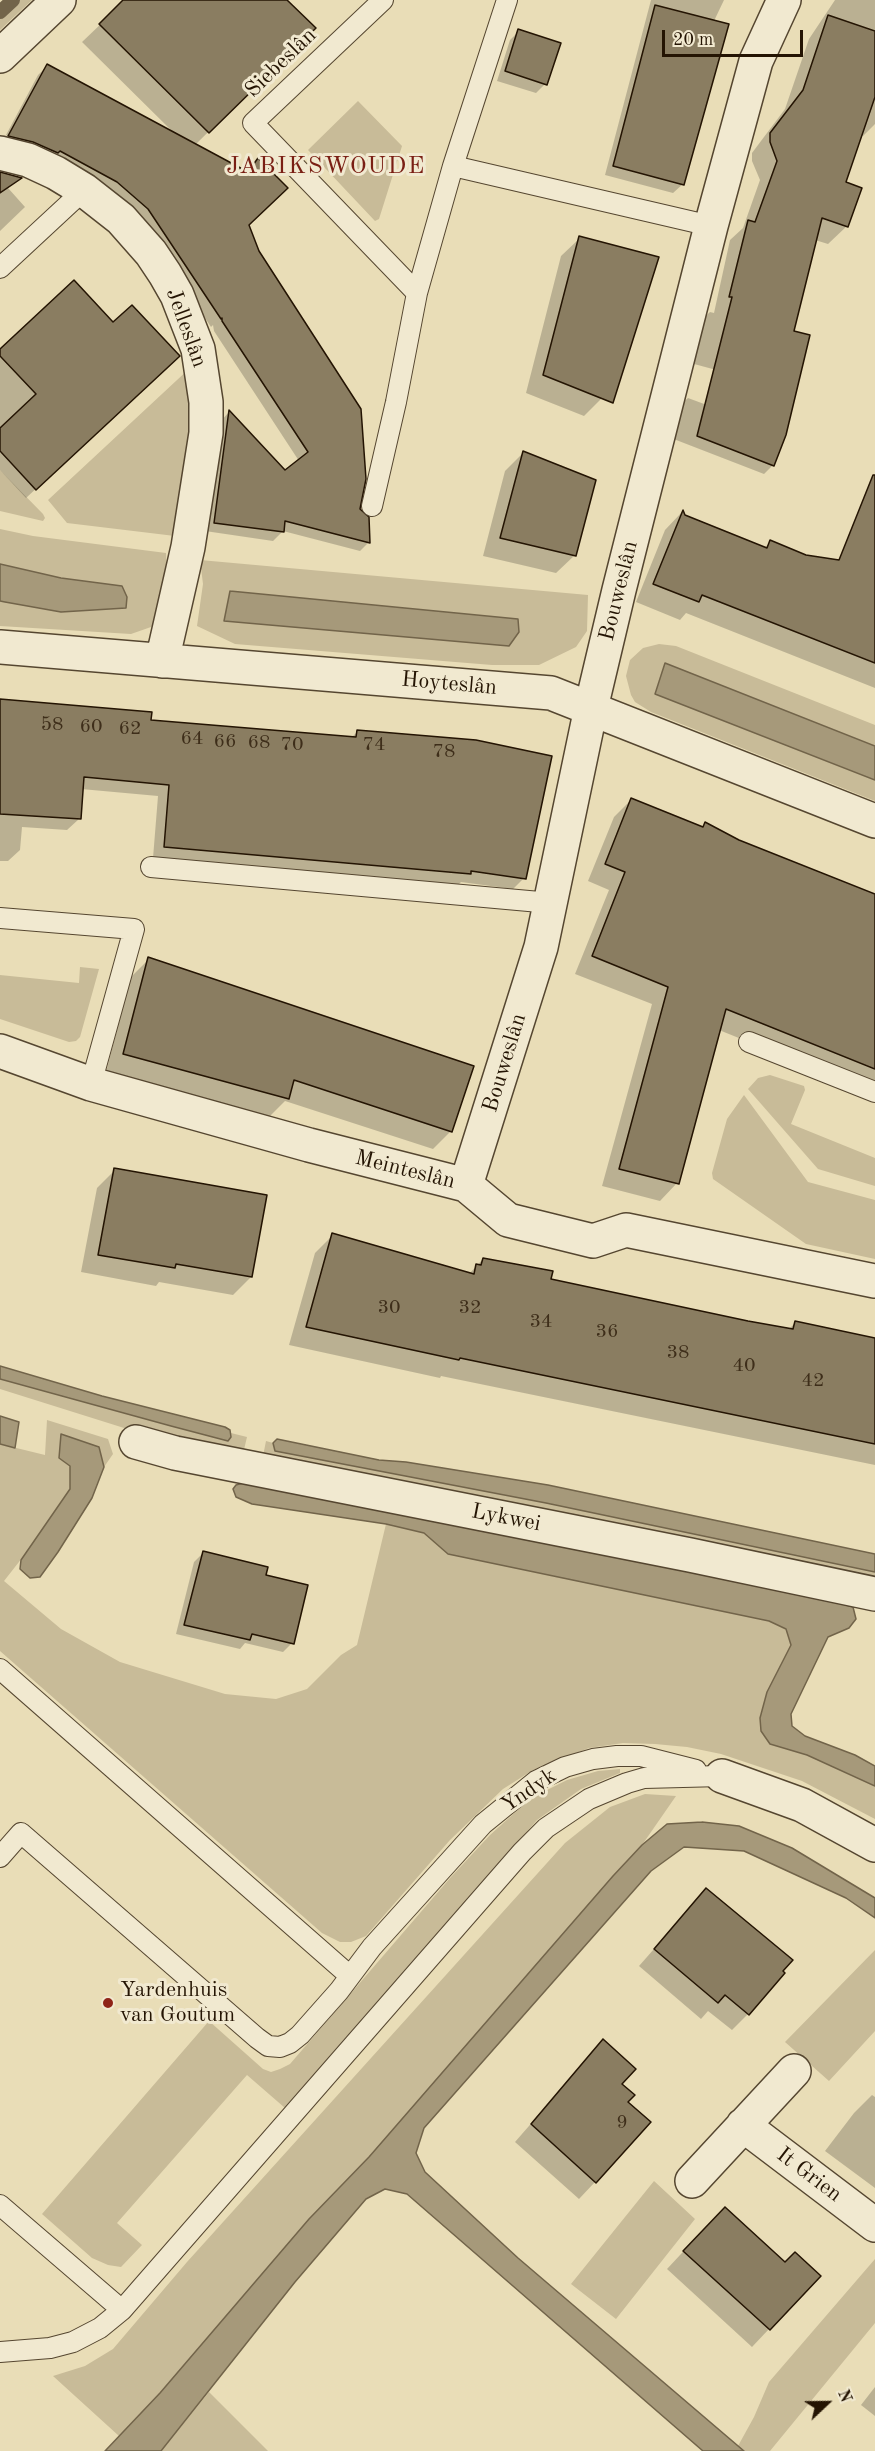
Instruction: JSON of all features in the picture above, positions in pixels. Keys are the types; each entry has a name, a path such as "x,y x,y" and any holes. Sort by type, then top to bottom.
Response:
{"street":[{"path":"0,56 59,0"},
{"name":"Bouweslân","path":"466,1185 541,947 591,708 711,226 756,61 784,0"},
{"name":"Jelleslân","path":"0,153 28,160 84,190 121,219 151,253 165,274 189,322 203,376 206,423 203,462 188,547 162,660"},
{"name":"Hoyteslân","path":"0,647 551,693 875,821"},
{"name":"Meinteslân","path":"0,1051 90,1084 309,1145 466,1185 508,1220 593,1241 626,1230 875,1281"},
{"name":"Lykwei","path":"136,1442 175,1453 875,1594"},
{"name":"Yndyk","path":"722,1776 802,1804 875,1845"},
{"path":"692,2181 794,2071"},
{"name":"It Grien","path":"743,2125 875,2225"}],"lane":[{"name":"Siebeslân","path":"382,0 253,123 417,293"},
{"path":"372,506 396,402 417,293 453,166 507,0"},
{"path":"453,166 711,226"},
{"path":"0,268 84,190"},
{"path":"151,867 551,903"},
{"path":"0,918 134,929 90,1084"},
{"path":"749,1042 875,1092"},
{"path":"0,1669 350,1977"},
{"name":"Yndyk","path":"0,1857 21,1833 268,2046 280,2047 290,2043 350,1977 372,1947 483,1824 536,1781 565,1767 593,1759 617,1756 640,1756 722,1776"},
{"path":"0,2351 50,2348 73,2342 99,2328 122,2310 522,1852 546,1828 589,1799 627,1783 644,1778 722,1776"},
{"path":"0,2205 122,2310"}],"shaded area":[{"path":"4,0 32,0 0,30 0,4"},
{"path":"358,101 402,146 379,219 375,221 308,150"},
{"path":"191,367 195,402 175,536 67,523 48,500"},
{"path":"0,470 43,514 45,518 43,521 0,511"},
{"path":"0,529 33,536 166,553 167,584 161,618 151,627 131,634 0,626 0,601 61,612 126,608 127,597 122,586 61,578 0,564"},
{"path":"200,560 588,595 587,631 576,647 539,665 492,665 235,644 197,626 203,584","holes":["230,591 518,619 225,621"]},
{"path":"0,564 61,578 122,586 127,597 126,608 61,612 0,601"},
{"path":"230,591 518,619 519,632 509,646 224,621"},
{"path":"659,644 676,646 875,725 875,746 665,663 655,693 875,780 875,801 651,712 635,702 626,676 630,660 643,648"},
{"path":"665,663 875,746 875,780 655,694"},
{"path":"80,967 99,969 80,1037 76,1041 69,1042 0,1019 0,975 79,983"},
{"path":"770,1075 804,1086 805,1090 791,1124 875,1158 875,1186 818,1169 748,1089 758,1078"},
{"path":"744,1095 808,1182 875,1200 875,1259 806,1244 713,1179 712,1173 727,1119"},
{"path":"0,1366 102,1396 225,1427 230,1430 231,1437 228,1441 0,1379"},
{"path":"0,1379 228,1441 231,1433 247,1437 242,1458 175,1444 0,1389"},
{"path":"0,1416 19,1422 15,1448 0,1444"},
{"path":"47,1420 108,1439 113,1454 104,1467 99,1447 61,1434 72,1474 70,1489 44,1530 4,1581 61,1629 120,1662 225,1694 276,1699 307,1689 341,1655 357,1645 386,1524 424,1533 448,1554 769,1621 787,1629 791,1645 767,1692 760,1717 771,1744 807,1755 875,1786 875,1819 802,1781 721,1754 687,1747 655,1744 623,1743 589,1748 533,1770 503,1789 450,1840 366,1936 351,1942 340,1942 322,1933 0,1651 0,1444 45,1455"},
{"path":"61,1434 99,1447 104,1467 92,1498 58,1552 40,1577 30,1578 20,1569 21,1560 70,1489 70,1466 59,1458"},
{"path":"277,1439 379,1460 406,1462 548,1485 875,1554 875,1572 546,1503 275,1451 273,1443"},
{"path":"266,1441 273,1443 275,1451 546,1503 875,1572 875,1586 262,1461"},
{"path":"246,1482 808,1594 853,1607 856,1619 849,1628 828,1637 791,1714 792,1726 805,1736 855,1755 875,1766 875,1786 807,1755 770,1744 761,1731 760,1718 767,1692 791,1645 786,1629 769,1621 448,1554 424,1533 386,1524 252,1504 236,1497 233,1489 236,1485"},
{"path":"620,1769 620,1773 581,1789 537,1820 285,2108 247,2075 117,2223 142,2245 121,2267 108,2265 92,2258 42,2214 209,2021 263,2069 271,2072 290,2064 451,1877 490,1835 520,1808 541,1793 567,1780 598,1771"},
{"path":"645,1794 676,1796 642,1845 369,2157 309,2219 160,2393 119,2436 53,2376 85,2366 113,2349 187,2262 565,1843 610,1807"},
{"path":"702,1822 739,1826 792,1848 875,1898 875,1918 846,1898 744,1851 684,1847 651,1871 424,2128 416,2153 425,2172 518,2258 744,2451 703,2451 407,2194 385,2189 366,2199 295,2282 161,2451 105,2451 160,2393 309,2219 369,2157 642,1845 667,1824"},
{"path":"875,1950 875,2031 829,2081 785,2042"},
{"path":"654,2181 695,2219 616,2319 571,2284"},
{"path":"875,2259 875,2323 770,2451 744,2451 738,2446 769,2382"},
{"path":"209,2392 268,2451 161,2451"}],"building":[{"path":"123,0 287,0 316,28 209,133 99,24"},
{"path":"655,5 729,24 684,185 613,166"},
{"path":"828,15 875,31 875,97 846,182 862,188 848,227 822,218 794,331 810,335 786,435 774,466 697,436 732,297 729,297 748,220 755,222 777,161 770,142 770,133 803,90"},
{"path":"518,29 561,43 547,85 505,71"},
{"path":"47,64 248,172 258,158 288,188 249,225 259,251 361,409 366,479 360,509 369,517 370,543 285,521 284,532 214,523 229,410 285,470 308,452 222,318 148,209 117,182 60,151 58,153 33,142 8,136"},
{"path":"0,172 22,178 0,193"},
{"path":"579,236 659,257 613,403 543,375"},
{"path":"74,280 113,322 132,305 180,356 36,490 0,451 0,428 36,394 0,356 0,349"},
{"path":"523,451 596,480 576,556 500,538"},
{"path":"873,475 875,475 875,663 702,595 699,602 653,584 683,510 685,515 767,548 770,540 806,555 839,560"},
{"path":"0,699 152,712 151,720 356,737 357,730 476,740 552,756 526,879 471,871 471,874 164,847 169,785 84,777 81,819 0,814"},
{"path":"631,798 703,827 705,822 739,840 875,894 875,1069 726,1009 679,1184 619,1169 668,987 592,956 625,872 605,864"},
{"path":"148,957 474,1066 452,1132 294,1080 289,1099 123,1054"},
{"path":"114,1168 267,1195 252,1277 176,1264 175,1268 98,1255"},
{"path":"332,1233 474,1274 476,1264 481,1265 483,1258 553,1271 551,1279 748,1321 793,1329 795,1321 875,1338 875,1444 306,1327"},
{"path":"203,1551 268,1567 266,1575 308,1585 294,1644 252,1634 250,1640 184,1625"},
{"path":"706,1888 793,1960 783,1971 785,1973 749,2015 725,1995 718,2003 654,1949"},
{"path":"603,2039 636,2069 622,2084 635,2095 628,2102 651,2122 596,2183 531,2124"},
{"path":"725,2207 785,2262 795,2252 821,2276 770,2330 683,2251"}],"waterway":[{"path":"0,12 13,0"}],"place":[{"name":"Yardenhuis van Goutum","path":"108,2003"}],"district":[{"name":"JABIKSWOUDE","path":"326,167"}]}
